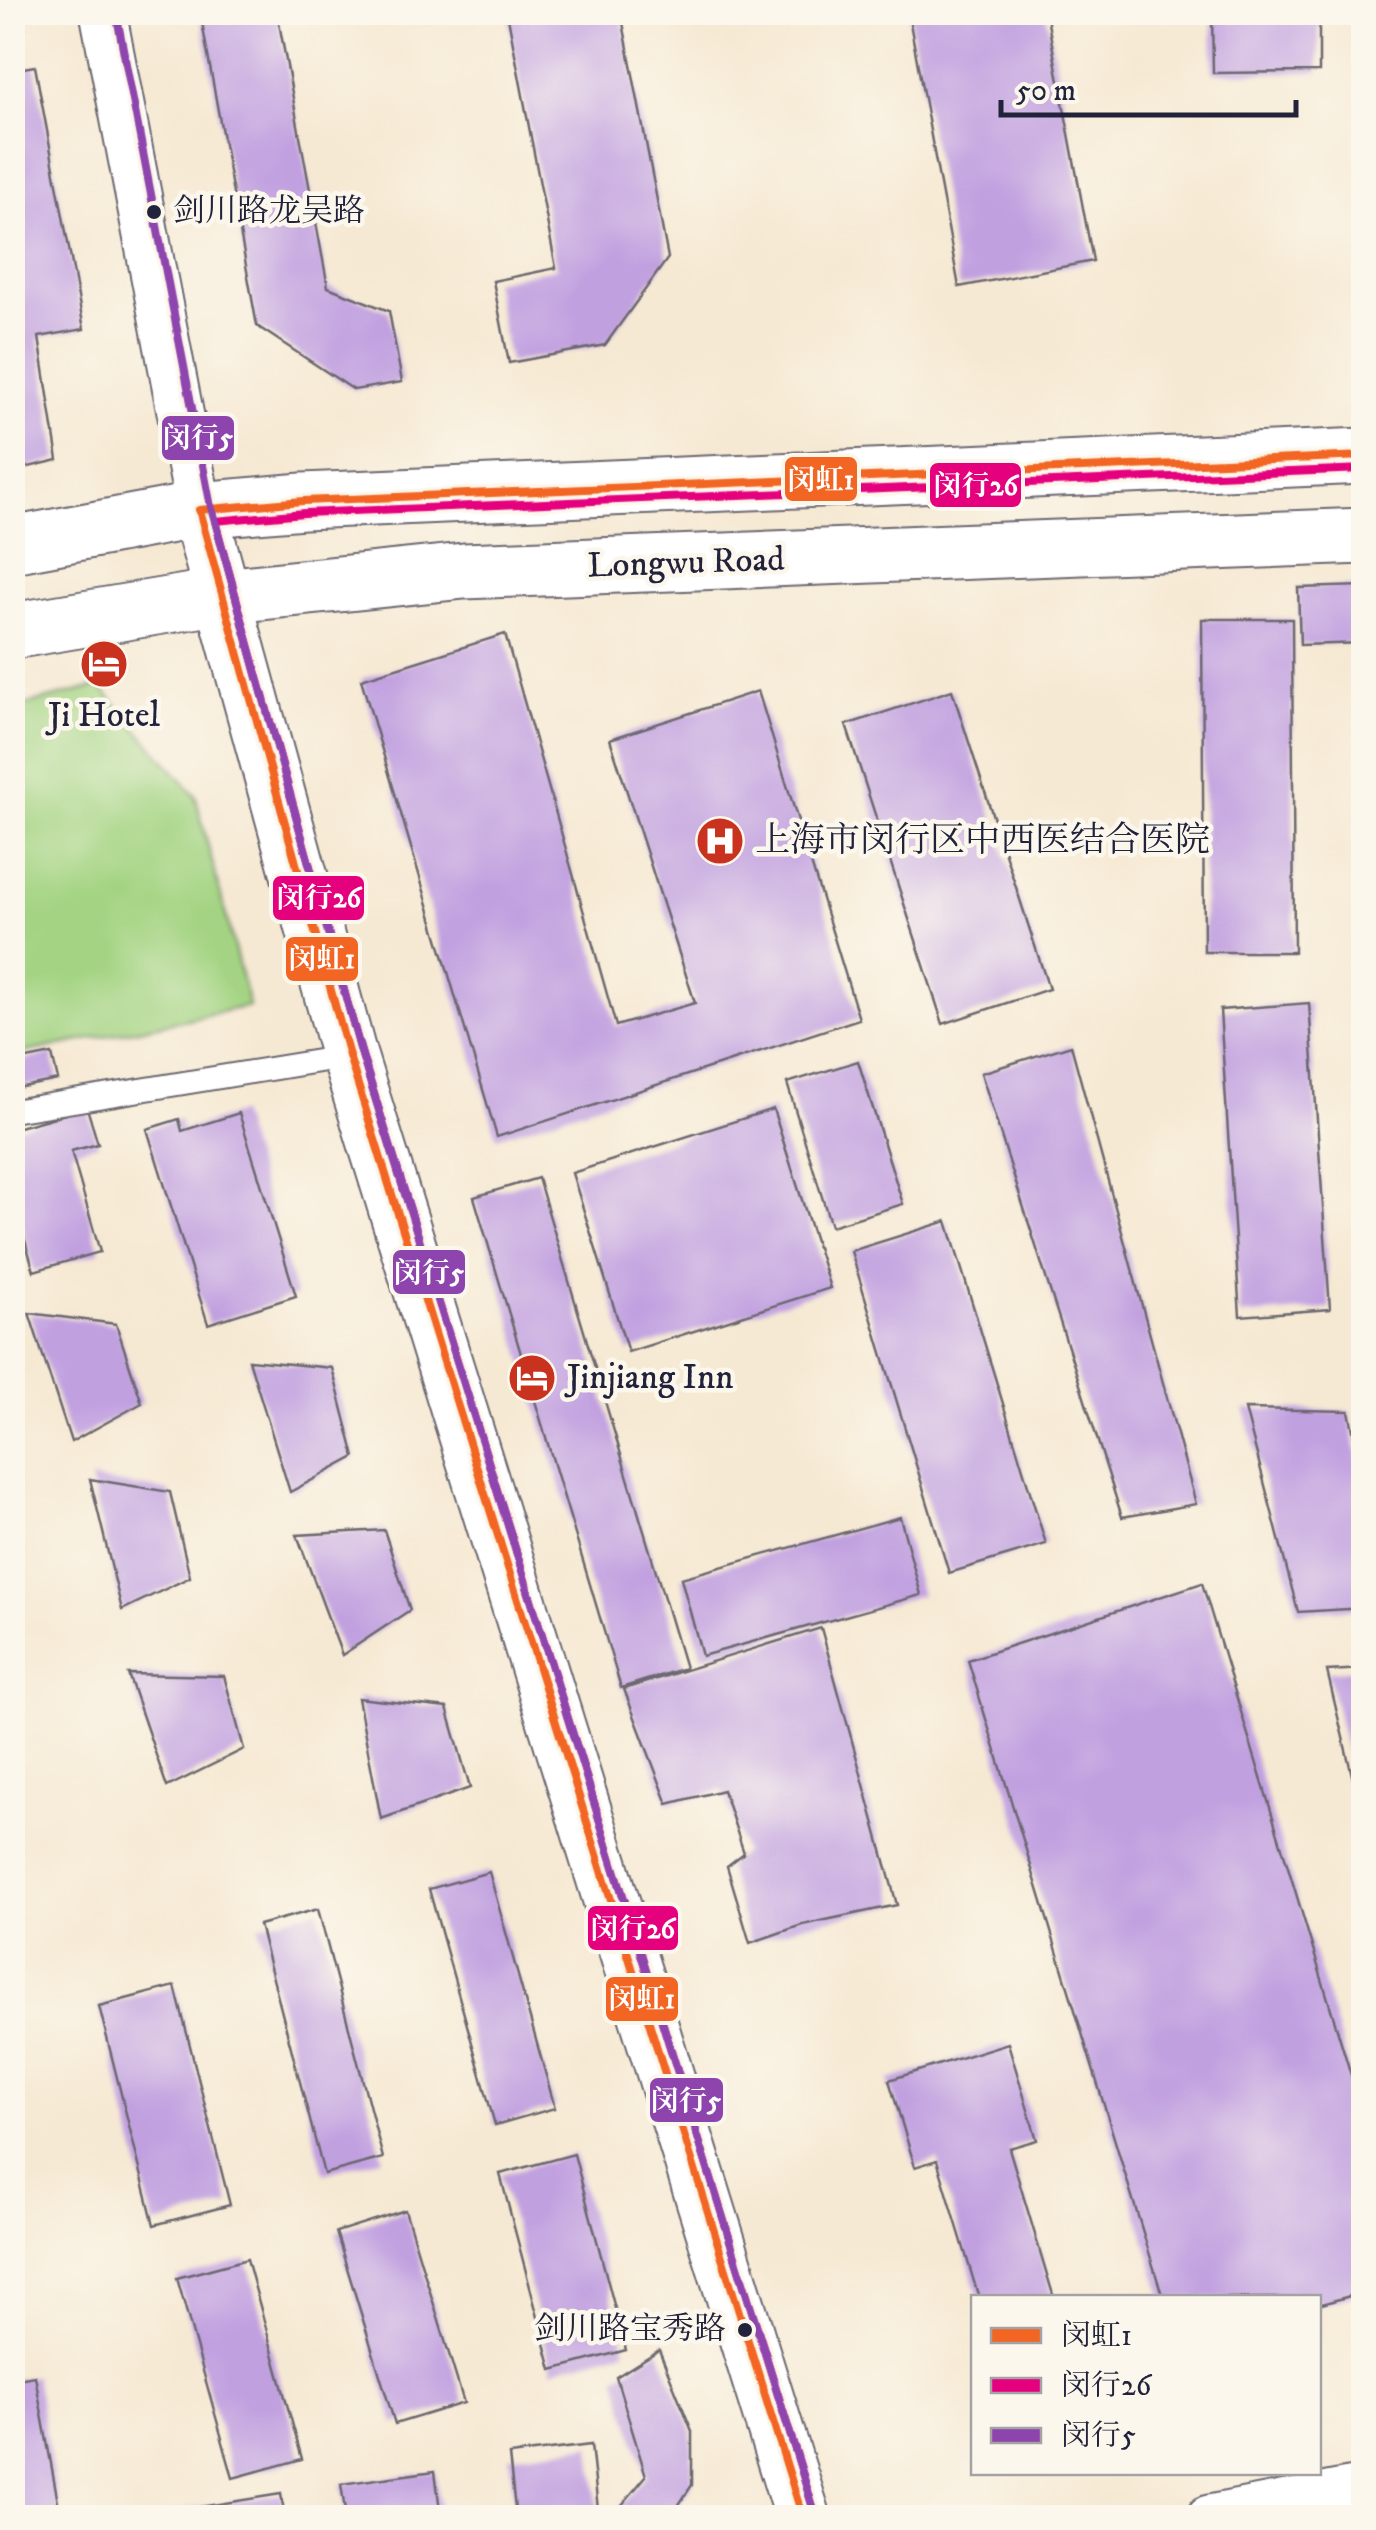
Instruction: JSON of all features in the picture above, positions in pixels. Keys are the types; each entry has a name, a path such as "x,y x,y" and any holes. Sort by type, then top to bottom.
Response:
{"main road":[{"path":"12,544 198,510 303,501 1364,456"},
{"path":"198,510 349,1056 803,2518"},
{"name":"Longwu Road","path":"12,631 222,596 464,571 1364,536"}],"street":[{"path":"103,12 198,510"},
{"path":"1209,2518 1364,2488"}],"lane":[{"path":"12,1111 349,1056"}],"green space":[{"path":"100,686 195,795 249,1006 13,1055 13,708"}],"building":[{"path":"12,12 22,12 25,28 12,30"},
{"path":"223,12 277,12 328,287 389,311 402,382 354,390 257,326 201,17"},
{"path":"507,12 621,12 668,258 605,345 509,363 493,281 556,268"},
{"path":"908,12 1046,12 1093,261 959,287"},
{"path":"1212,12 1319,12 1319,72 1213,73"},
{"path":"35,66 84,329 39,337 58,460 12,471 12,70"},
{"path":"1364,586 1364,643 1300,645 1298,588"},
{"path":"1202,619 1292,619 1294,952 1204,952"},
{"path":"505,634 616,1026 695,1003 610,739 758,691 859,1019 497,1137 361,679"},
{"path":"952,690 1049,989 943,1024 846,725"},
{"path":"1309,1003 1330,1309 1240,1316 1220,1010"},
{"path":"1071,1045 1196,1504 1122,1517 981,1073"},
{"path":"52,1054 58,1080 12,1089 12,1062"},
{"path":"858,1061 903,1204 831,1226 787,1083"},
{"path":"87,1108 98,1144 71,1151 100,1252 34,1271 12,1196 12,1129"},
{"path":"773,1109 830,1288 628,1352 572,1173"},
{"path":"239,1113 296,1296 208,1324 147,1129 179,1119 182,1131"},
{"path":"538,1178 685,1668 621,1688 474,1197"},
{"path":"947,1221 1046,1544 949,1573 851,1251"},
{"path":"29,1313 116,1324 142,1403 71,1442"},
{"path":"249,1360 332,1368 355,1457 290,1492"},
{"path":"1245,1409 1349,1411 1364,1484 1364,1608 1298,1612"},
{"path":"90,1479 170,1492 190,1577 122,1610"},
{"path":"900,1517 921,1595 702,1656 681,1578"},
{"path":"384,1530 410,1610 342,1655 297,1535"},
{"path":"1202,1583 1364,2118 1364,2292 1321,2304 1321,2295 1162,2295 968,1660"},
{"path":"821,1628 897,1905 802,1925 750,1943 727,1866 744,1853 723,1790 668,1804 624,1689"},
{"path":"1364,1669 1364,1817 1362,1817 1327,1671"},
{"path":"128,1674 224,1676 244,1749 167,1787"},
{"path":"358,1698 447,1708 470,1788 381,1819"},
{"path":"489,1872 555,2108 495,2125 429,1889"},
{"path":"318,1909 383,2158 324,2174 259,1925"},
{"path":"175,1986 230,2205 154,2225 99,2006"},
{"path":"1008,2043 1037,2140 1009,2148 1053,2295 978,2295 937,2160 915,2167 889,2080"},
{"path":"574,2154 626,2350 552,2370 500,2174"},
{"path":"405,2210 464,2403 395,2424 336,2232"},
{"path":"247,2259 302,2459 233,2478 177,2278"},
{"path":"659,2350 692,2431 692,2485 670,2518 611,2518 646,2476 616,2377"},
{"path":"35,2376 61,2518 12,2518 12,2380"},
{"path":"591,2445 599,2518 516,2518 509,2455"},
{"path":"435,2471 441,2518 346,2518 341,2484"},
{"path":"281,2494 285,2518 183,2518 181,2510"}],"transit line":[{"name":"闵行5","path":"116,12 211,507 361,1052 815,2514"},
{"name":"闵虹1","path":"803,2518 349,1056 199,510 303,501 1364,456"},
{"name":"闵行26","path":"815,2514 361,1052 215,521 304,513 1364,469"}],"place":[{"name":"剑川路龙吴路","path":"154,212"},
{"name":"Ji Hotel","path":"104,664"},
{"name":"上海市闵行区中西医结合医院","path":"720,841"},
{"name":"Jinjiang Inn","path":"532,1378"},
{"name":"剑川路宝秀路","path":"745,2330"}]}
